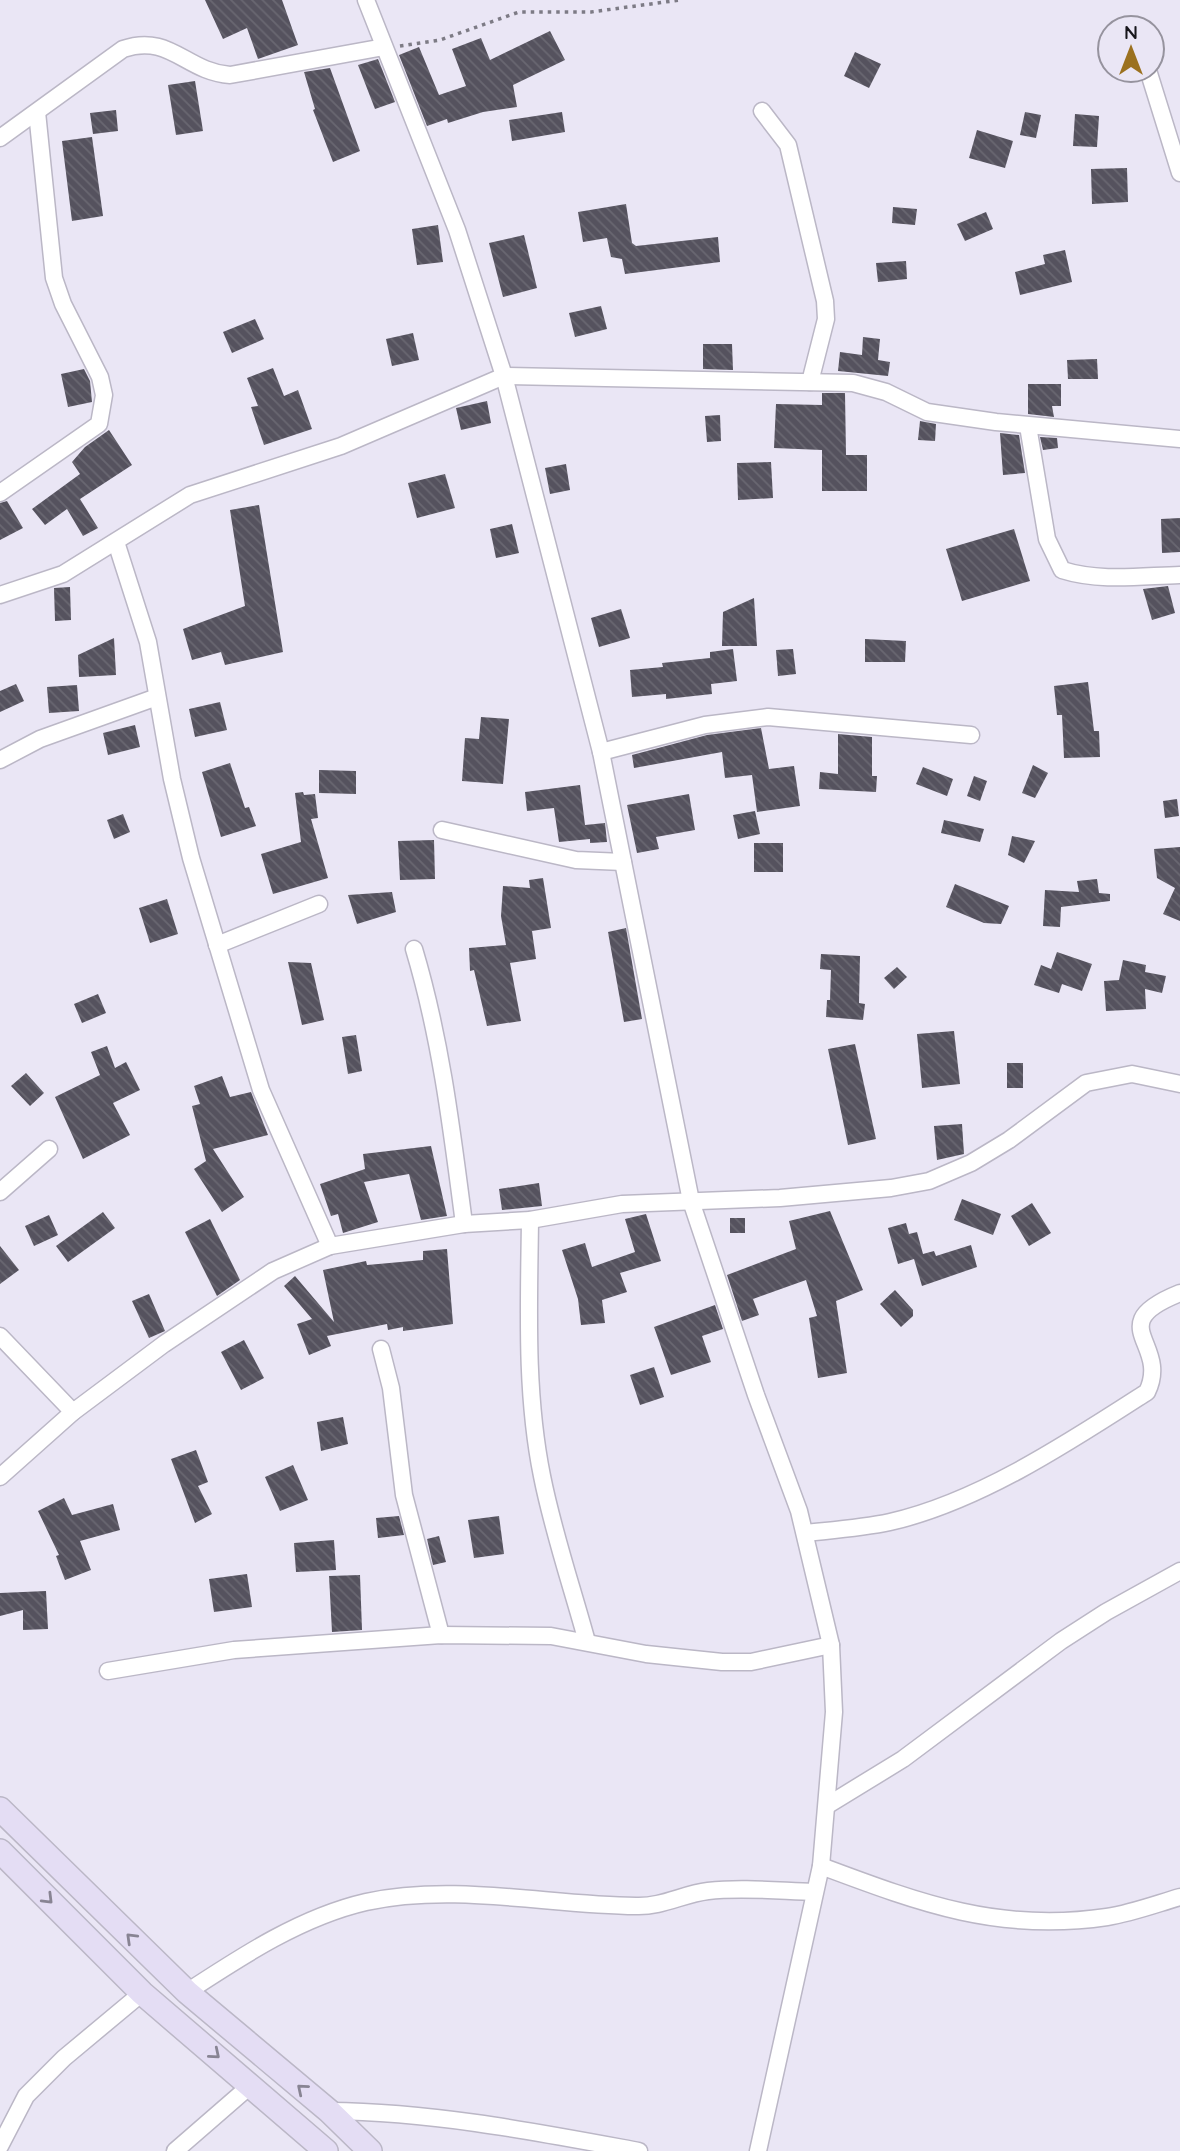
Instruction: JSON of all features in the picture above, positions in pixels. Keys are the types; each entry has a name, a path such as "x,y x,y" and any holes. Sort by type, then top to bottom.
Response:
{"street":[{"path":"366,0 457,230 504,376 601,752 691,1201 805,1534 831,1645 834,1712 821,1866 758,2151"},
{"path":"0,138 123,49 139,43 152,43 213,74 230,75 278,63 384,47"},
{"path":"1152,84 1180,173"},
{"path":"762,111 788,145 825,301 826,319 810,382"},
{"path":"0,493 99,424 104,410 100,377 63,304 54,278 37,112"},
{"path":"0,595 63,574 190,495 341,446 504,376 853,383 886,392 927,412 1028,426 1180,439"},
{"path":"1028,426 1047,539 1062,570 1080,576 1180,575"},
{"path":"116,542 148,642 175,792 261,1090 330,1246"},
{"path":"0,760 40,739 157,697"},
{"path":"601,752 705,725 768,717 971,735"},
{"path":"442,830 576,860 623,862"},
{"path":"217,945 319,904"},
{"path":"414,949 432,1008 442,1060 464,1224"},
{"path":"0,1477 73,1412 164,1344 273,1271 330,1246 464,1224 530,1220 622,1204 838,1194 929,1181 971,1163 1009,1140 1086,1083 1132,1074 1180,1084"},
{"path":"0,1192 49,1149"},
{"path":"530,1220 530,1374 534,1425 542,1477 587,1642"},
{"path":"805,1534 889,1522 928,1510 975,1491 1076,1438 1117,1412 1147,1392 1153,1380 1139,1324 1144,1312 1154,1304 1180,1293"},
{"path":"0,1336 73,1412"},
{"path":"381,1349 391,1388 404,1495 441,1635"},
{"path":"828,1805 903,1759 1061,1641 1106,1612 1180,1571"},
{"path":"108,1671 234,1650 441,1635 510,1634 587,1642 646,1654 722,1662 751,1662 831,1645"},
{"path":"0,1810 187,1992 329,2111 370,2151"},
{"path":"0,1851 142,1993 326,2151"},
{"path":"821,1866 956,1912 1016,1921 1058,1923 1111,1916 1180,1897"},
{"path":"187,1992 241,1956 314,1921 365,1903 401,1897 491,1897 655,1906 709,1891 814,1892"},
{"path":"0,2146 26,2096 64,2058 142,1993"},
{"path":"175,2151 251,2085"},
{"path":"329,2111 383,2112 515,2128 639,2151"}],"path":[{"path":"384,47 440,40 519,12 591,12 680,0"}],"building":[{"path":"205,0 282,0 298,45 258,59 247,28 223,39"},
{"path":"550,31 565,60 513,85 517,107 483,112 448,123 447,119 427,126 399,55 419,47 439,95 466,86 452,49 481,38 490,60"},
{"path":"855,52 881,64 869,88 844,76"},
{"path":"378,59 395,102 375,109 358,65"},
{"path":"330,68 360,151 333,162 313,110 315,109 304,72"},
{"path":"195,81 203,131 176,135 168,85"},
{"path":"116,110 118,131 93,134 90,113"},
{"path":"562,112 565,132 512,141 509,120"},
{"path":"1025,112 1041,115 1036,138 1020,135"},
{"path":"1075,114 1099,116 1097,147 1073,146"},
{"path":"977,130 1013,141 1005,168 969,158"},
{"path":"92,137 103,216 72,221 62,141"},
{"path":"1127,168 1128,202 1092,204 1091,169"},
{"path":"626,204 632,243 636,246 718,237 720,262 625,274 622,259 611,257 607,238 583,242 578,212"},
{"path":"893,207 917,209 915,225 892,223"},
{"path":"986,212 993,229 965,241 957,224"},
{"path":"438,225 443,262 417,265 412,229"},
{"path":"524,235 537,288 503,297 489,243"},
{"path":"1065,250 1072,282 1020,295 1015,272 1045,264 1043,255"},
{"path":"906,261 907,279 878,282 876,263"},
{"path":"601,306 607,329 575,337 569,313"},
{"path":"255,319 264,339 232,353 223,332"},
{"path":"413,333 419,360 392,366 386,339"},
{"path":"863,337 880,339 878,360 890,362 888,376 838,371 840,352 862,355"},
{"path":"703,344 732,344 733,370 703,369"},
{"path":"1097,359 1098,379 1068,379 1067,360"},
{"path":"273,368 284,396 298,390 312,429 264,445 251,407 258,406 247,378"},
{"path":"84,369 90,381 92,402 68,407 61,374"},
{"path":"1028,384 1061,384 1061,406 1052,406 1054,417 1028,414"},
{"path":"822,393 845,393 846,455 867,455 867,491 822,491 822,450 774,448 776,404 822,405"},
{"path":"487,401 491,423 461,430 456,408"},
{"path":"720,415 721,441 707,442 705,416"},
{"path":"920,421 936,424 935,441 918,440"},
{"path":"109,430 132,465 80,499 98,528 83,536 67,509 45,525 32,509 80,474 72,462 85,447"},
{"path":"1000,433 1019,435 1025,473 1003,475"},
{"path":"1040,437 1057,438 1058,448 1043,450"},
{"path":"771,462 773,498 738,500 737,463"},
{"path":"566,464 570,490 550,494 545,468"},
{"path":"445,474 455,508 417,518 408,483"},
{"path":"7,501 23,528 0,540 0,503"},
{"path":"259,505 283,652 225,665 221,652 192,660 183,629 245,606 230,510"},
{"path":"1180,518 1180,552 1162,553 1161,519"},
{"path":"512,524 519,553 496,558 490,529"},
{"path":"1014,529 1030,581 962,601 946,549"},
{"path":"1168,586 1175,613 1152,620 1143,589"},
{"path":"70,587 71,620 55,621 54,588"},
{"path":"754,598 757,646 722,646 723,612"},
{"path":"621,609 630,638 599,647 591,618"},
{"path":"114,638 116,675 79,677 78,655"},
{"path":"865,639 906,641 905,662 865,662"},
{"path":"733,649 737,681 711,684 712,694 666,699 666,694 632,697 630,670 663,667 662,663 710,658 710,652"},
{"path":"793,649 796,674 778,676 776,650"},
{"path":"1088,682 1094,731 1099,731 1100,757 1064,758 1062,715 1057,715 1054,686"},
{"path":"16,684 24,701 0,712 0,691"},
{"path":"77,685 79,711 49,713 47,687"},
{"path":"220,702 227,730 195,737 189,709"},
{"path":"481,717 509,719 503,784 462,781 465,738 479,739"},
{"path":"135,725 140,747 108,755 103,733"},
{"path":"761,728 769,769 794,766 800,806 757,812 752,775 725,778 722,752 634,768 632,755 707,735"},
{"path":"838,734 872,737 872,776 877,776 876,792 819,789 820,772 838,774"},
{"path":"230,763 245,808 249,807 256,826 221,837 202,772"},
{"path":"1033,765 1048,773 1035,798 1022,793"},
{"path":"923,767 953,779 947,796 916,784"},
{"path":"319,770 356,771 356,794 319,793"},
{"path":"974,776 987,781 980,801 967,796"},
{"path":"580,785 585,825 605,823 607,842 590,843 590,839 559,842 554,808 527,811 525,792"},
{"path":"303,792 304,795 315,794 318,818 311,819 328,878 273,894 261,854 301,842 295,793"},
{"path":"689,794 695,830 656,837 659,849 637,853 627,805"},
{"path":"1177,799 1179,816 1165,818 1163,801"},
{"path":"755,811 760,834 738,839 733,815"},
{"path":"123,814 130,832 114,839 107,820"},
{"path":"944,820 984,829 980,842 941,833"},
{"path":"1012,836 1035,841 1024,863 1008,855"},
{"path":"434,840 435,879 400,880 398,841"},
{"path":"754,843 783,843 783,872 754,872"},
{"path":"1180,847 1180,921 1163,914 1175,888 1157,878 1154,849"},
{"path":"543,878 551,928 532,931 536,959 510,963 521,1021 487,1026 474,970 470,971 469,948 506,945 501,916 503,886 530,888 529,880"},
{"path":"1097,879 1099,893 1110,894 1110,901 1061,907 1060,927 1043,926 1045,890 1079,892 1077,881"},
{"path":"955,884 1009,906 1001,924 984,923 946,907"},
{"path":"392,892 396,912 357,924 348,895"},
{"path":"167,899 178,934 150,943 139,908"},
{"path":"626,928 642,1019 624,1022 608,932"},
{"path":"1057,952 1092,964 1082,991 1062,984 1059,993 1034,985 1041,965 1051,969"},
{"path":"821,954 860,956 859,1003 865,1004 863,1020 826,1017 827,1000 830,1000 831,970 820,969"},
{"path":"1123,960 1146,965 1145,972 1166,976 1162,993 1145,989 1146,1009 1106,1011 1104,981 1119,980"},
{"path":"288,962 311,963 324,1020 302,1025"},
{"path":"897,967 907,977 894,989 884,978"},
{"path":"98,994 106,1013 82,1023 74,1004"},
{"path":"954,1031 960,1084 922,1088 917,1034"},
{"path":"356,1035 362,1071 348,1074 342,1037"},
{"path":"855,1044 876,1139 848,1145 828,1049"},
{"path":"107,1046 115,1068 126,1062 140,1090 113,1103 130,1135 83,1159 55,1097 100,1075 91,1052"},
{"path":"1007,1063 1023,1063 1023,1088 1007,1088"},
{"path":"26,1073 44,1093 30,1106 11,1086"},
{"path":"222,1076 230,1097 251,1092 268,1135 213,1149 244,1197 222,1212 194,1169 206,1161 192,1106 200,1104 194,1086"},
{"path":"962,1124 964,1154 937,1160 934,1126"},
{"path":"431,1146 447,1216 421,1220 409,1174 364,1182 378,1222 343,1233 338,1214 331,1216 320,1184 365,1169 363,1154"},
{"path":"539,1183 542,1206 502,1210 499,1189"},
{"path":"962,1199 1001,1214 993,1235 954,1220"},
{"path":"1032,1203 1051,1233 1029,1246 1011,1216"},
{"path":"830,1211 863,1290 836,1301 847,1373 818,1378 809,1318 817,1316 806,1280 753,1299 759,1315 742,1321 727,1275 796,1249 789,1221"},
{"path":"103,1212 115,1228 68,1262 56,1246"},
{"path":"646,1214 661,1261 620,1273 627,1292 602,1300 605,1323 581,1325 578,1299 562,1250 585,1243 592,1267 635,1252 625,1219"},
{"path":"49,1215 58,1235 34,1246 25,1226"},
{"path":"730,1218 745,1218 745,1233 730,1233"},
{"path":"210,1219 240,1280 217,1296 185,1232"},
{"path":"906,1223 909,1234 917,1232 923,1254 934,1251 936,1256 971,1245 977,1267 922,1286 914,1259 898,1264 888,1228"},
{"path":"0,1246 19,1270 0,1284"},
{"path":"447,1249 453,1324 403,1331 403,1327 388,1330 387,1324 327,1336 331,1346 309,1355 297,1324 312,1319 284,1286 295,1276 334,1322 323,1270 366,1261 367,1265 423,1260 423,1251"},
{"path":"895,1290 913,1310 913,1316 901,1327 880,1304"},
{"path":"149,1294 165,1331 149,1338 132,1301"},
{"path":"715,1305 723,1329 702,1336 711,1362 671,1375 654,1327"},
{"path":"244,1340 264,1378 241,1390 221,1352"},
{"path":"654,1367 664,1397 640,1405 630,1375"},
{"path":"343,1417 348,1444 321,1451 317,1422"},
{"path":"196,1450 208,1482 198,1486 212,1514 195,1523 171,1459"},
{"path":"293,1465 308,1500 280,1511 265,1477"},
{"path":"64,1498 72,1515 113,1504 120,1530 80,1541 91,1570 65,1580 56,1556 59,1555 38,1511"},
{"path":"399,1516 404,1535 378,1538 376,1518"},
{"path":"499,1516 504,1554 474,1558 468,1520"},
{"path":"439,1536 446,1562 433,1565 427,1539"},
{"path":"334,1540 336,1570 296,1572 294,1543"},
{"path":"247,1574 252,1607 214,1612 209,1579"},
{"path":"360,1575 362,1630 332,1632 329,1576"},
{"path":"46,1591 48,1629 23,1630 23,1610 0,1616 0,1593"}]}
